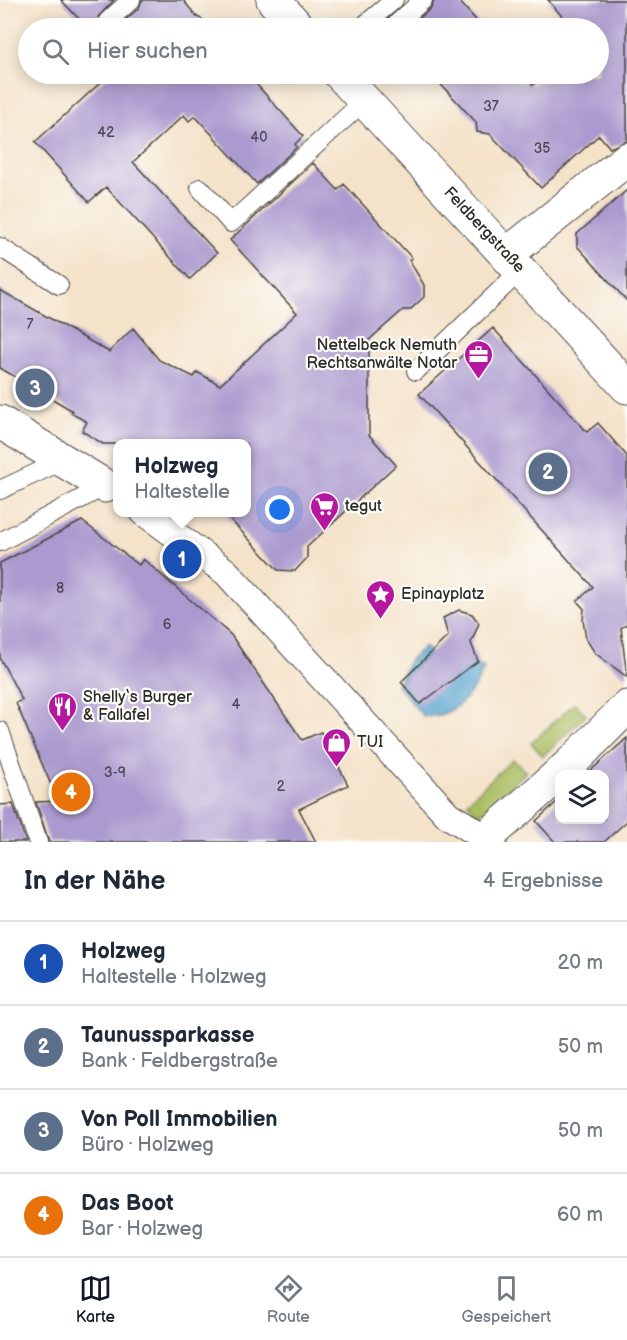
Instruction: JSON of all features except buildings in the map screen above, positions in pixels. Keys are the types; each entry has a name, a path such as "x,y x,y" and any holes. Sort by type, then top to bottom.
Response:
{"street":[{"path":"273,0 290,18"},
{"name":"Feldbergstraße","path":"350,84 627,387"},
{"path":"514,262 627,159"},
{"path":"0,422 111,490"},
{"path":"150,517 226,572 448,815 486,841 568,766 627,707"}],"lane":[{"path":"111,18 131,0"},
{"path":"373,18 394,0"},
{"path":"403,18 423,0"},
{"path":"200,188 231,224 364,100"},
{"path":"0,247 59,285"},
{"path":"416,371 514,262"},
{"path":"0,490 64,460"},
{"path":"0,542 111,490"},
{"path":"0,731 38,842"},
{"path":"0,778 12,761"}],"green space":[{"path":"575,703 586,715 543,756 531,743"},
{"path":"513,759 526,772 479,815 467,802"}],"water":[{"path":"424,646 430,653 401,682 420,703 475,663 484,668 468,695 461,703 444,714 423,716 397,685 409,661"}],"place":[{"name":"Nettelbeck Nemuth Rechtsanwälte Notar","path":"478,380"},
{"name":"Von Poll Immobilien","path":"35,388"},
{"name":"Taunussparkasse","path":"548,472"},
{"name":"tegut","path":"324,532"},
{"name":"Holzweg","path":"182,559"},
{"name":"Epinayplatz","path":"380,620"},
{"name":"Shelly‘s Burger & Fallafel","path":"62,732"},
{"name":"TUI","path":"336,768"},
{"name":"Das Boot","path":"71,792"}]}
